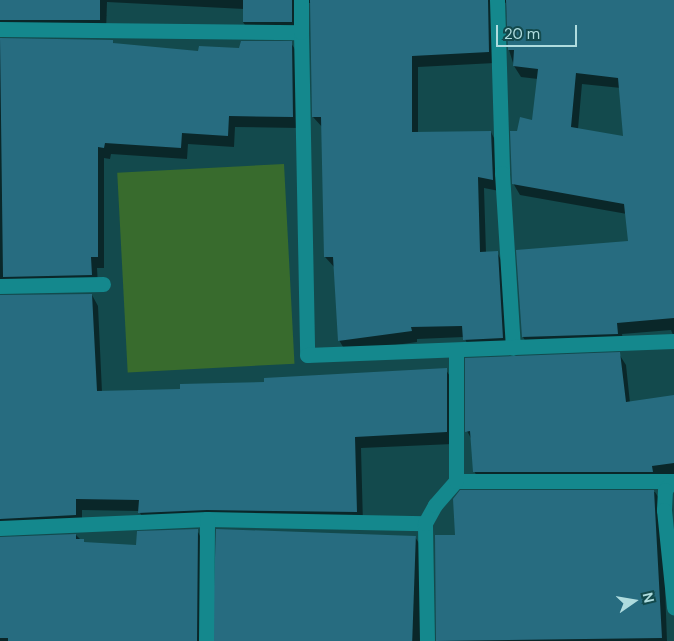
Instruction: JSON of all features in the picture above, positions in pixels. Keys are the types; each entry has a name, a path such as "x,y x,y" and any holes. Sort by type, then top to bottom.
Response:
{"street":[{"path":"301,0 307,355 674,341"},
{"path":"497,0 502,173 513,348"},
{"path":"0,29 301,32"},
{"path":"0,286 103,284"},
{"path":"427,641 425,523 435,505 456,482 456,350"},
{"path":"456,482 673,481"},
{"path":"673,481 665,490 664,510 674,607"},
{"path":"0,528 207,519 425,523"},
{"path":"206,641 207,519"}],"green space":[{"path":"284,164 294,364 128,372 117,173"}],"building":[{"path":"0,0 100,0 100,20 0,20"},
{"path":"243,0 292,0 292,22 243,22"},
{"path":"310,0 488,0 489,52 412,56 412,132 491,131 493,180 478,177 480,252 498,251 503,338 463,340 462,326 411,327 412,331 338,341 333,257 324,257 321,117 312,117"},
{"path":"506,0 674,0 674,318 617,323 618,334 522,337 516,250 628,241 624,204 512,184 510,131 517,131 520,117 532,120 538,69 513,66 514,50 508,50","holes":["576,73 618,78 623,136 571,127"]},
{"path":"0,38 113,40 113,43 198,51 199,46 239,48 241,41 292,41 293,117 229,116 228,136 182,133 181,148 105,143 104,148 98,147 98,257 91,257 92,275 3,277"},
{"path":"92,294 97,391 180,389 180,384 264,382 264,378 447,368 447,432 355,437 357,512 207,510 138,513 139,500 76,499 76,515 0,519 0,295"},
{"path":"620,352 626,402 674,395 674,463 652,466 653,472 473,472 470,431 465,432 465,358"},
{"path":"460,490 654,490 662,638 436,641 435,535 455,535 453,499"},
{"path":"198,529 197,641 8,641 8,638 0,638 0,537 76,534 76,539 84,539 84,542 136,545 137,531"},
{"path":"216,529 416,536 412,641 212,641"}]}
